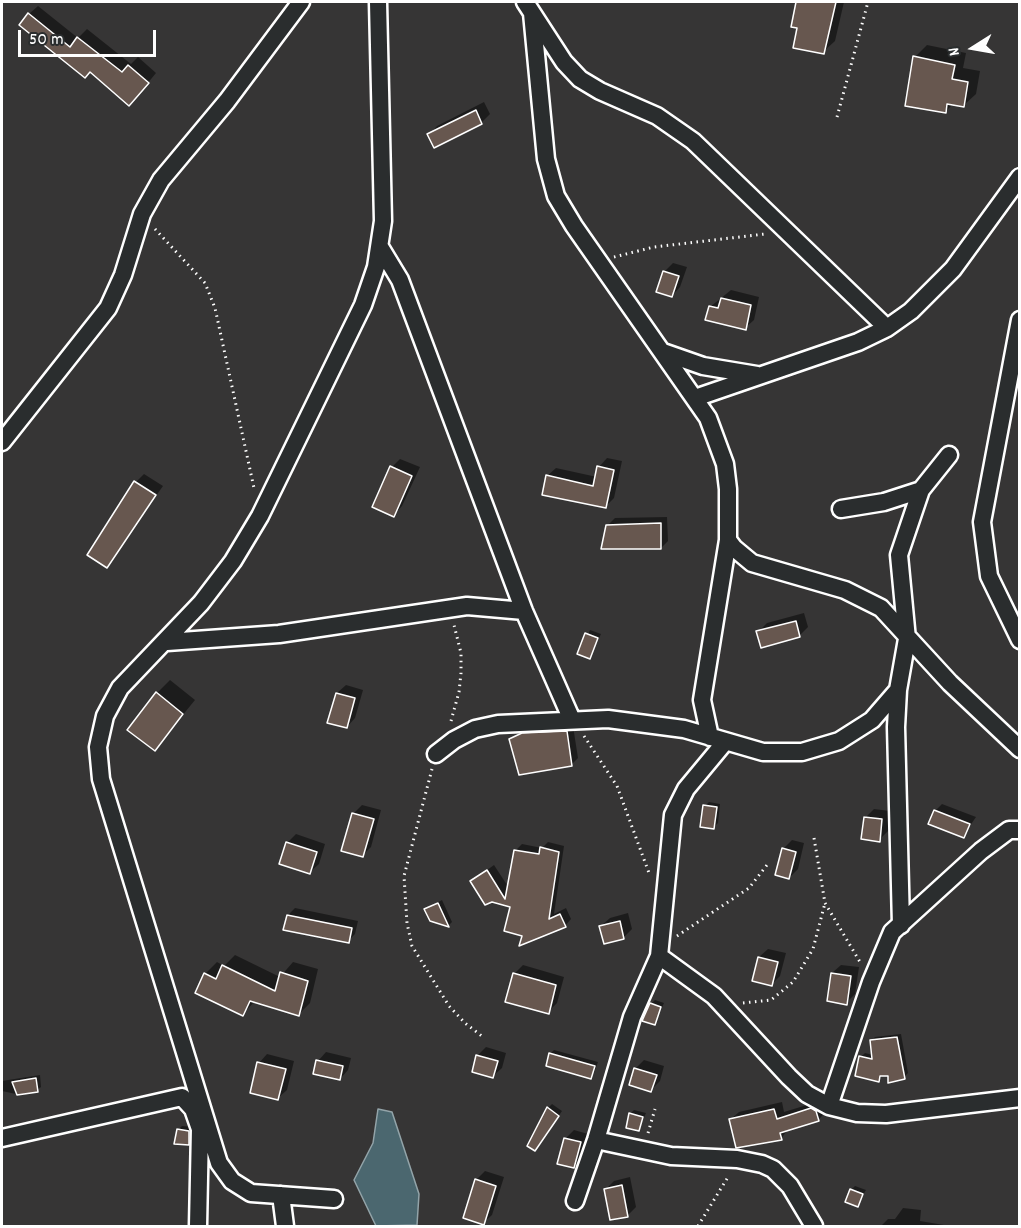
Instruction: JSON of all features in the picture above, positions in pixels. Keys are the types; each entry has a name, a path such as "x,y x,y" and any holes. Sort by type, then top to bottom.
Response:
{"street":[{"path":"2,442 108,308 123,275 142,214 161,180 227,101 301,2"},
{"path":"334,1198 251,1193 241,1188 225,1173 219,1163 197,1105 98,763 100,731 111,701 120,688 167,642 220,578 260,516 363,305 380,247 384,195 378,2"},
{"path":"529,8 564,62 580,79 676,128 702,149 887,328"},
{"path":"529,8 546,159 556,196 574,226 708,418 725,464 728,489 728,540 703,688 703,712 718,740"},
{"path":"695,398 858,342 887,328 911,311 953,269 1020,177"},
{"path":"380,247 400,280 524,611 572,720"},
{"path":"1019,324 982,522 989,576 1020,640"},
{"path":"663,351 703,366 761,375"},
{"path":"901,925 896,764 898,690 907,639 899,555 921,490 949,455"},
{"path":"841,509 884,501 921,490"},
{"path":"728,540 734,548 752,562 864,597 888,615 907,639 1020,749"},
{"path":"167,642 279,634 479,606 524,611"},
{"path":"436,754 454,740 475,729 498,724 572,720 633,720 684,729 763,752 802,752 839,741 872,720 898,690"},
{"path":"575,1201 596,1140 632,1017 660,952 673,815 686,789 718,740"},
{"path":"829,1106 869,989 892,932 981,851 1009,830 1020,830"},
{"path":"660,952 714,996 807,1094 829,1106 857,1113 886,1114 1020,1098"},
{"path":"2,1138 182,1097 197,1105"},
{"path":"197,1105 200,1129 198,1227"},
{"path":"596,1140 644,1151 694,1158 737,1159 762,1164 782,1177 814,1227"},
{"path":"281,1195 285,1227"}],"path":[{"path":"837,117 868,2"},
{"path":"142,214 205,283 215,308 260,516"},
{"path":"601,262 654,247 787,231"},
{"path":"448,729 455,712 461,673 461,653 451,609"},
{"path":"572,720 617,786 650,875"},
{"path":"436,754 404,876 407,923 412,946 449,1006 483,1037"},
{"path":"814,838 825,903 857,954 869,989"},
{"path":"660,952 749,888 767,865"},
{"path":"714,996 743,1003 771,999 793,982 813,949 825,903"},
{"path":"644,1151 655,1109"},
{"path":"698,1227 737,1159"}],"water":[{"path":"378,1109 392,1112 419,1194 417,1225 376,1226 354,1180 373,1143"}],"building":[{"path":"796,2 836,2 824,54 793,48 797,28 791,27"},
{"path":"28,13 70,47 77,37 122,72 128,65 149,83 129,106 90,72 85,78 19,25"},
{"path":"913,56 955,65 952,79 968,82 964,107 947,104 946,113 905,106"},
{"path":"476,110 482,124 434,148 427,134"},
{"path":"663,271 679,276 672,297 656,292"},
{"path":"721,298 751,305 746,330 705,320 709,306 718,308"},
{"path":"390,466 412,476 394,517 372,507"},
{"path":"597,466 614,470 606,508 542,495 546,475 593,486"},
{"path":"134,481 156,495 107,568 87,555"},
{"path":"661,523 661,549 601,549 606,525"},
{"path":"796,621 800,637 761,648 756,631"},
{"path":"585,633 598,638 590,659 577,654"},
{"path":"156,692 183,714 155,751 127,730"},
{"path":"336,693 355,698 347,728 327,723"},
{"path":"567,731 572,766 519,775 509,739 522,733"},
{"path":"703,805 717,807 714,829 700,827"},
{"path":"934,810 970,824 964,838 928,824"},
{"path":"352,813 374,819 363,857 341,851"},
{"path":"864,817 882,819 880,842 861,839"},
{"path":"286,842 317,852 310,874 279,864"},
{"path":"540,847 559,852 549,919 560,914 566,927 519,946 522,936 504,931 510,907 492,902 485,905 470,881 487,870 505,899 514,850 539,854"},
{"path":"782,848 796,852 789,879 775,875"},
{"path":"438,903 449,927 430,921 424,909"},
{"path":"287,915 352,928 349,943 283,930"},
{"path":"620,921 624,939 604,944 599,926"},
{"path":"758,957 778,962 772,986 752,981"},
{"path":"222,965 275,991 280,972 308,981 299,1016 250,1001 243,1016 195,993 204,973 216,979"},
{"path":"513,973 556,985 549,1014 505,1002"},
{"path":"831,973 851,976 847,1005 827,1001"},
{"path":"650,1003 661,1007 655,1025 642,1021"},
{"path":"897,1037 905,1079 888,1083 888,1076 880,1076 879,1082 855,1076 859,1056 872,1059 870,1040"},
{"path":"549,1053 595,1066 591,1079 546,1066"},
{"path":"476,1055 498,1061 493,1078 472,1072"},
{"path":"316,1060 343,1066 340,1080 313,1074"},
{"path":"257,1062 286,1069 278,1100 250,1093"},
{"path":"634,1068 657,1075 651,1092 629,1085"},
{"path":"36,1078 38,1092 17,1095 12,1082"},
{"path":"547,1107 559,1116 535,1151 527,1146"},
{"path":"811,1108 816,1111 819,1121 780,1133 782,1140 736,1148 729,1119 774,1109 777,1119"},
{"path":"629,1113 643,1117 639,1131 626,1128"},
{"path":"177,1129 189,1131 189,1145 174,1144"},
{"path":"564,1138 581,1142 574,1168 557,1164"},
{"path":"475,1179 496,1186 484,1225 463,1218"},
{"path":"622,1185 628,1217 610,1220 604,1189"},
{"path":"850,1189 863,1194 858,1207 845,1202"}]}
